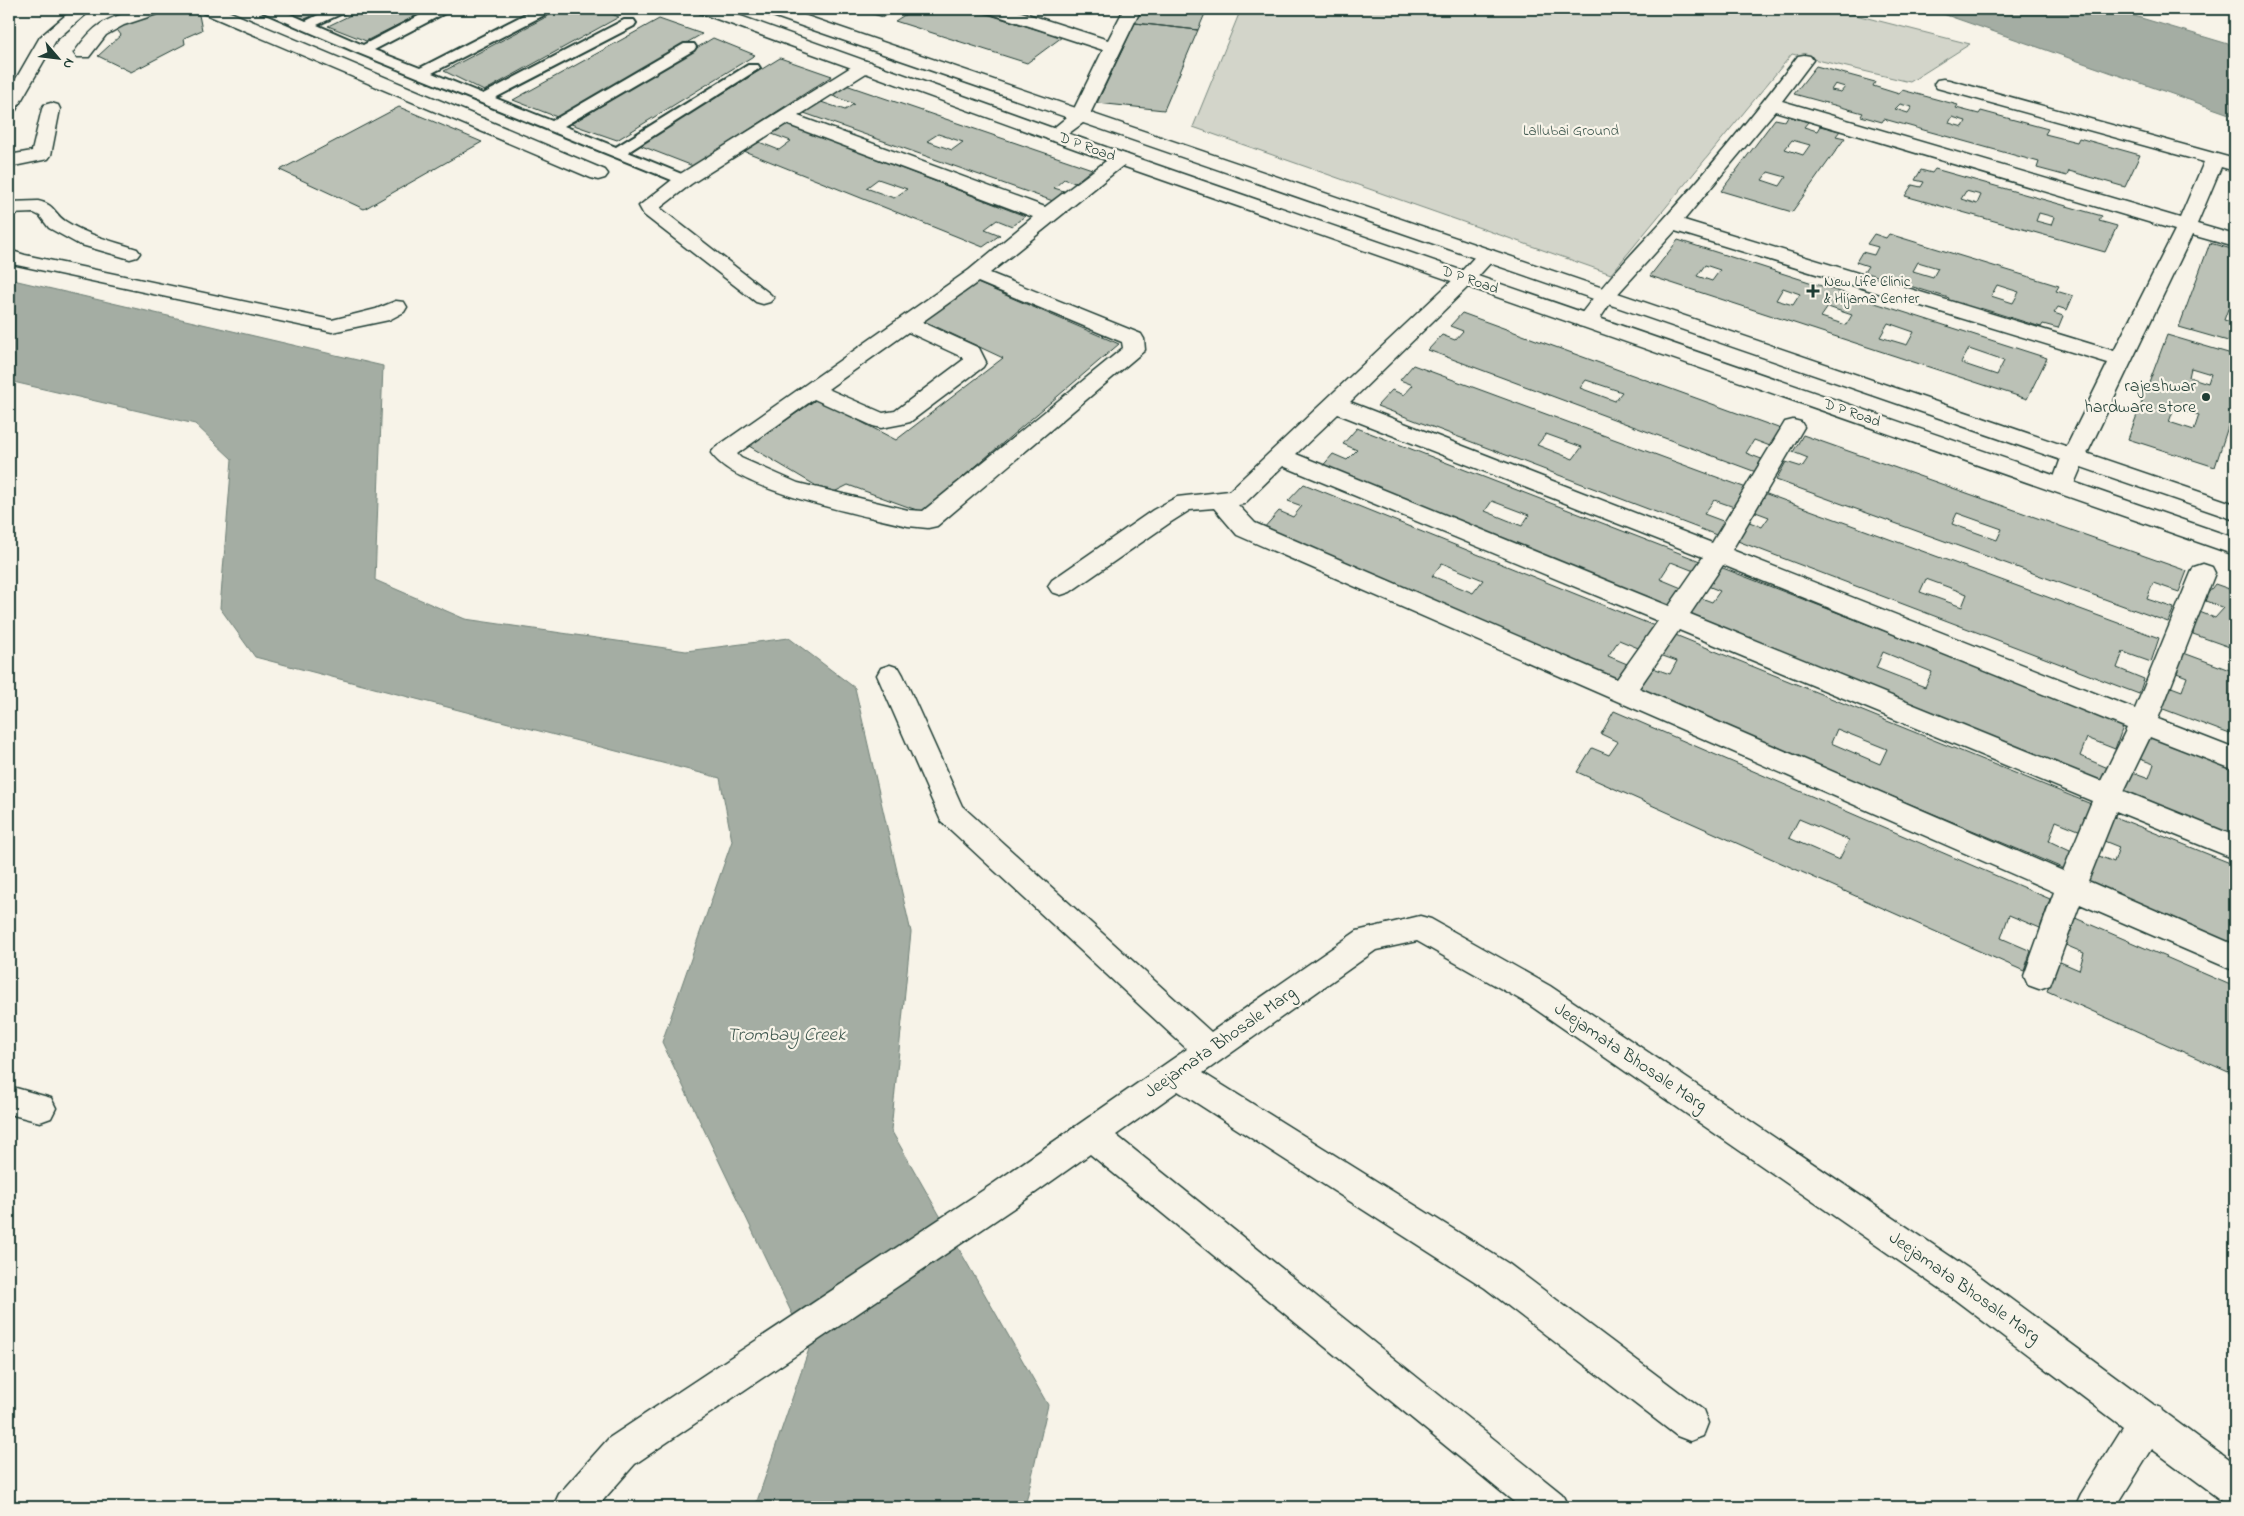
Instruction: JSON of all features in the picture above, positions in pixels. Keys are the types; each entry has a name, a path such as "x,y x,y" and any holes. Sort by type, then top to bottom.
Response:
{"street":[{"path":"9,106 49,37 83,9"},
{"path":"83,53 100,30 118,21 154,9"},
{"path":"209,9 598,174"},
{"name":"D P Road","path":"706,9 1120,159 2235,546"},
{"name":"D P Road","path":"770,9 1606,295 2073,458 2235,510"},
{"path":"994,9 1113,47"},
{"path":"1054,135 1080,116 1132,9"},
{"path":"1587,321 1606,295 1671,223 1771,104 1804,60"},
{"path":"763,298 649,209 651,204 684,180 865,66"},
{"path":"1943,84 2235,165"},
{"path":"1771,104 2235,241"},
{"path":"9,161 40,162 51,109"},
{"path":"784,117 1047,215"},
{"path":"976,274 1133,339 1134,350 928,520 908,518 791,489 733,463 723,453 976,274 1047,215 1120,159"},
{"path":"2062,486 2073,458 2186,227 2215,159"},
{"path":"9,208 38,206 47,212 56,224 85,240 130,253"},
{"path":"1671,223 2120,360"},
{"path":"1061,586 1162,516 1185,503 1236,498 1465,279 1487,255"},
{"path":"9,256 29,262 332,326 356,322 368,316 381,315 396,306"},
{"path":"812,390 881,421 902,417 975,362 972,352 907,323"},
{"path":"1334,404 1718,554 2235,760"},
{"path":"1622,693 1718,554 1793,427"},
{"path":"1280,456 2235,848"},
{"path":"1220,500 1246,529 2235,958"},
{"path":"2039,976 2071,887 2108,796 2143,723 2203,573"},
{"path":"890,675 951,813 1210,1051"},
{"name":"Jeejamata Bhosale Marg","path":"572,1507 601,1490 622,1452 1006,1194 1368,940 1420,928 1539,995 1966,1287 2148,1421 2235,1488"},
{"path":"1177,1074 1497,1276 1690,1423"},
{"path":"9,1100 40,1108"},
{"path":"1090,1135 1549,1507"},
{"path":"2094,1507 2148,1421"}],"lane":[{"path":"268,9 363,50 684,180"},
{"path":"306,26 340,9"},
{"path":"363,50 442,9"},
{"path":"421,73 545,9"},
{"path":"483,99 629,23"},
{"path":"552,127 689,47"},
{"path":"617,153 754,68"}],"green space":[{"name":"Lallubai Ground","path":"1241,9 1832,9 1970,44 1910,82 1792,54 1611,274 1193,127"}],"water":[{"path":"1929,9 2111,9 2235,46 2235,116"},
{"name":"Trombay Creek","path":"9,279 383,366 375,580 465,619 686,651 789,638 855,688 911,932 891,1130 1048,1405 1025,1507 755,1507 809,1349 662,1042 732,841 720,778 255,657 220,608 232,459 195,424 9,381"}],"building":[{"path":"162,9 191,9 199,15 202,30 184,38 185,44 131,72 98,56 121,35 115,27"},
{"path":"277,9 327,9 305,19"},
{"path":"363,9 429,9 366,41 328,26"},
{"path":"561,9 600,9 619,17 484,91 444,71"},
{"path":"856,9 896,9 883,17"},
{"path":"914,9 970,9 1062,37 1027,63 895,21"},
{"path":"1142,9 1207,9 1198,30 1135,23"},
{"path":"659,19 702,34 557,117 513,100"},
{"path":"1135,23 1198,30 1164,110 1097,103"},
{"path":"713,38 755,55 617,140 571,124"},
{"path":"780,58 832,76 693,166 639,145"},
{"path":"1816,66 1875,82 1873,86 1899,94 1902,90 1958,105 1956,108 1979,114 1981,111 2048,129 2045,134 2077,142 2079,138 2140,155 2125,187 2069,171 2067,176 2037,168 2039,162 1884,119 1882,122 1861,116 1863,113 1794,94","holes":["1835,84 1845,87 1841,92 1831,90","1900,104 1912,107 1908,113 1895,109","1952,117 1966,121 1963,127 1949,123"]},
{"path":"846,85 1092,169 1075,183 1064,179 1054,188 1064,191 1053,201 804,113 821,102 845,110 854,104 830,95","holes":["938,134 963,142 952,150 927,141"]},
{"path":"399,107 482,142 364,209 280,170"},
{"path":"1788,116 1808,122 1804,127 1817,131 1820,126 1840,131 1836,136 1845,138 1792,212 1721,191 1775,119 1785,121","holes":["1792,140 1810,145 1803,155 1785,149","1768,172 1786,177 1780,186 1762,180"]},
{"path":"787,124 1025,216 1012,226 997,220 985,229 1000,235 983,247 744,151 759,142 779,150 791,141 772,134","holes":["878,179 907,189 894,198 866,188"]},
{"path":"1935,169 2102,216 2099,221 2117,226 2105,252 1905,196 1912,185 1921,187 1924,182 1915,180 1921,170 1932,173","holes":["1966,191 1981,195 1977,204 1961,199","2039,213 2054,217 2051,225 2036,221"]},
{"path":"1874,234 1886,238 1889,234 2059,286 2056,291 2073,296 2067,310 2058,307 2054,313 2063,316 2058,328 2043,324 2041,327 1980,308 1978,314 1946,304 1949,298 1864,272 1868,266 1856,262 1862,252 1874,255 1878,247 1867,244","holes":["1918,262 1938,268 1933,277 1913,271","1997,285 2019,292 2013,303 1991,296"]},
{"path":"1678,240 2047,358 2027,399 1650,276","holes":["1705,265 1720,270 1712,281 1697,276","1783,288 1800,294 1793,305 1776,300","1828,307 1852,315 1846,325 1821,317","1888,323 1914,332 1907,345 1880,337","1969,349 2004,361 1997,375 1961,363"]},
{"path":"2210,243 2235,250 2235,311 2228,309 2224,320 2235,323 2235,343 2179,327"},
{"path":"975,282 1119,344 922,512 848,485 830,494 749,446 817,399 896,440 1003,358 924,321"},
{"path":"1462,313 1781,429 1770,446 1754,440 1746,453 1764,460 1756,472 1428,350 1442,335 1455,340 1463,331 1450,326","holes":["1586,380 1622,392 1615,401 1580,388"]},
{"path":"2167,335 2235,355 2235,405 2215,467 2128,439","holes":["2191,368 2211,374 2208,383 2189,377","2174,408 2199,415 2194,430 2169,422"]},
{"path":"1413,365 1749,489 1737,508 1714,500 1704,514 1728,523 1719,536 1377,406 1392,390 1404,395 1413,385 1400,380","holes":["1546,434 1582,447 1573,459 1537,445"]},
{"path":"1357,428 1700,561 1694,571 1671,562 1660,579 1684,589 1671,610 1320,469 1333,454 1347,460 1357,450 1343,444","holes":["1492,501 1529,515 1522,526 1485,511"]},
{"path":"1803,435 2187,571 2179,592 2153,583 2147,599 2174,608 2168,622 1776,480 1786,462 1802,467 1808,458 1793,452","holes":["1957,513 2002,529 1997,540 1952,524"]},
{"path":"1304,484 1657,627 1643,650 1619,640 1608,656 1632,666 1623,682 1262,530 1279,511 1293,517 1302,506 1288,501","holes":["1442,563 1483,580 1473,593 1432,576"]},
{"path":"1764,493 2159,638 2151,662 2123,652 2117,668 2144,679 2139,694 1735,540 1747,521 1762,527 1769,517 1753,511","holes":["1926,579 1967,594 1962,607 1920,592"]},
{"path":"1715,565 2124,724 2115,749 2087,738 2080,756 2108,768 2102,785 1683,617 1696,596 1712,602 1720,591 1703,584","holes":["1883,652 1932,672 1925,687 1876,668"]},
{"path":"2215,584 2235,591 2235,649 2193,634 2197,611 2215,618 2224,608 2203,600"},
{"path":"1673,634 2096,806 2086,833 2056,821 2049,841 2072,852 2067,870 1639,690 1653,668 1670,674 1677,661 1660,655","holes":["1837,729 1887,749 1880,764 1831,743"]},
{"path":"2181,652 2235,672 2235,736 2158,707 2166,685 2182,691 2187,677 2174,672"},
{"path":"1614,711 2050,899 2040,928 2009,915 2001,938 2031,951 2024,971 1577,772 1592,748 1609,755 1618,742 1601,734","holes":["1799,819 1849,840 1839,860 1789,838"]},
{"path":"2146,735 2235,769 2235,842 2121,796 2130,771 2149,778 2154,764 2134,757"},
{"path":"2108,814 2235,865 2235,945 2084,881 2094,854 2114,862 2119,847 2099,839"},
{"path":"2073,917 2235,987 2235,1075 2047,991 2058,961 2079,970 2084,953 2063,944"}],"place":[{"name":"New Life Clinic & Hijama Center","path":"1813,291"},
{"name":"rajeshwar hardware store","path":"2206,397"}]}
